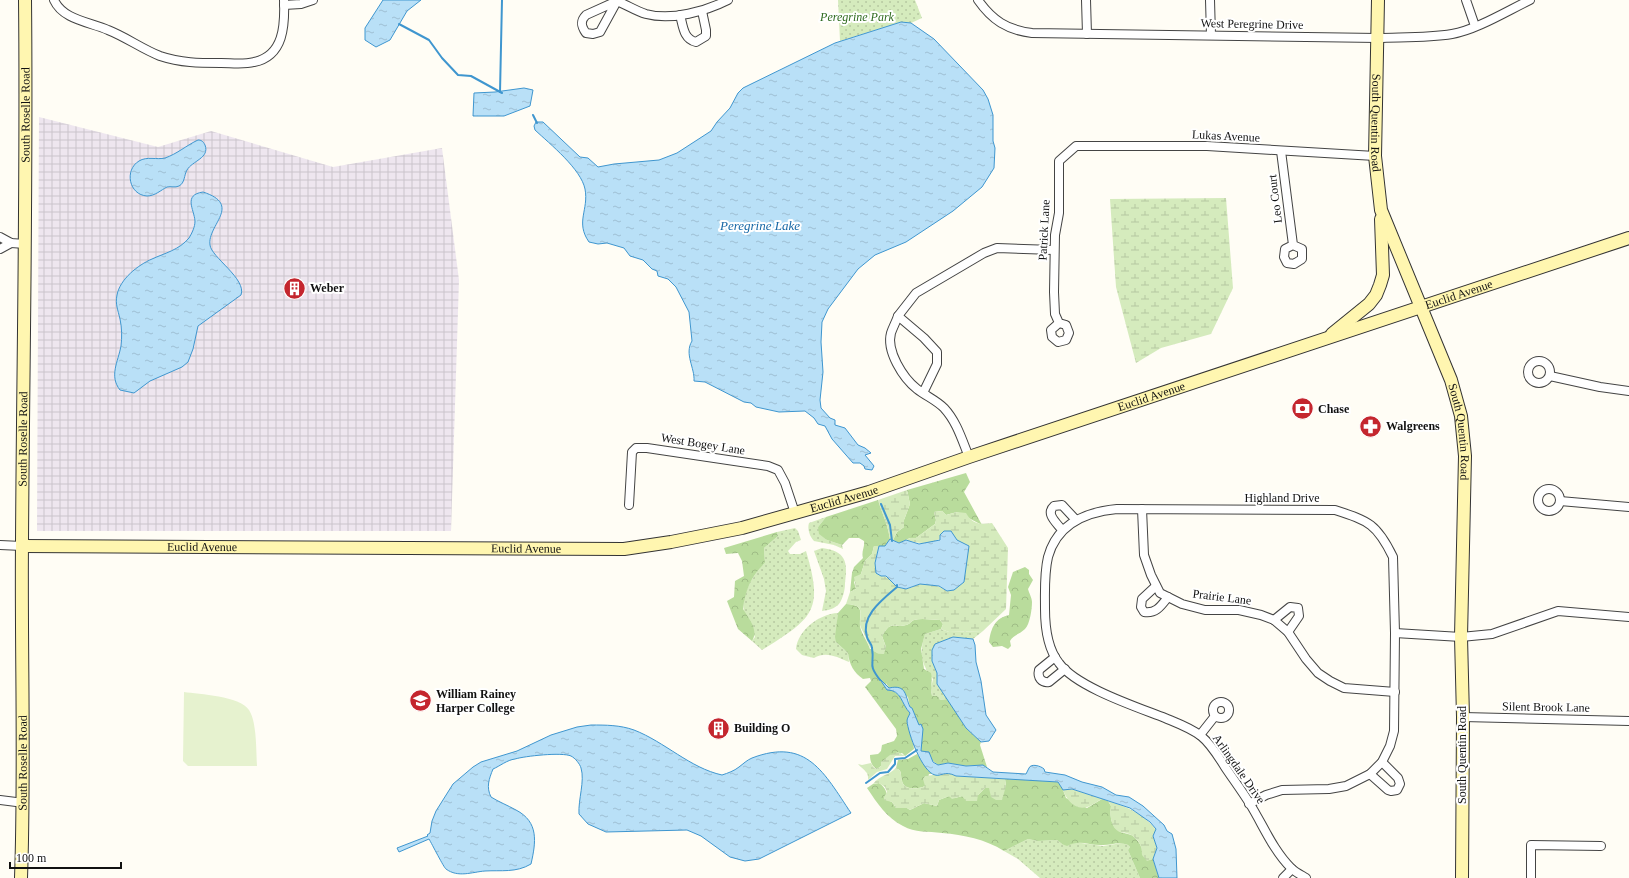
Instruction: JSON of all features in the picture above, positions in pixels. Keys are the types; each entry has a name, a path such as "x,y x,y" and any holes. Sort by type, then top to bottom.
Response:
{"main road":[{"name":"South Roselle Road","path":"21,878 24,803 22,546 26,127 25,0"},
{"name":"South Quentin Road","path":"1378,0 1375,156 1381,210 1419,307 1451,380 1461,416 1465,456 1461,637 1463,717 1462,878"},
{"path":"1328,338 1369,304 1376,295 1380,286 1382,275 1381,210"},
{"name":"Euclid Avenue","path":"22,546 624,549 671,542 742,528 869,492 969,457 1629,238"}],"street":[{"path":"54,0 56,5 62,11 73,18 108,30 159,55 182,62 244,64 265,58 278,46 284,28 284,2 302,4 313,0"},
{"path":"617,0 646,14 660,15 702,11 710,9 728,0"},
{"path":"617,0 600,32 593,34 586,33 581,23 582,19 586,15 617,0"},
{"name":"West Peregrine Drive","path":"978,0 993,17 1006,27 1032,33 1378,38 1430,37 1453,34 1475,26 1530,0"},
{"path":"1086,0 1086,34"},
{"path":"1210,0 1210,35"},
{"path":"1466,0 1475,26"},
{"path":"680,14 685,34 690,41 696,42 706,36 702,11"},
{"name":"Lukas Avenue","path":"1076,146 1207,146 1375,156"},
{"name":"Patrick Lane","path":"1059,323 1054,307 1054,250 1059,213 1059,161 1076,146"},
{"name":"Leo Court","path":"1281,151 1293,245"},
{"path":"0,237 11,243 25,244"},
{"path":"0,249 11,243"},
{"path":"969,457 955,423 945,409 933,398 916,389 902,374 893,355 890,334 898,316 916,293 984,253 997,248 1054,250"},
{"path":"898,316 924,338 937,352 937,364 923,393"},
{"path":"1550,376 1600,387 1629,391"},
{"name":"West Bogey Lane","path":"630,505 632,452 636,448 647,448 768,466 778,470 785,483 795,513"},
{"path":"1560,501 1629,507"},
{"path":"1062,530 1051,515 1051,510 1054,506 1062,505 1076,520"},
{"name":"Highland Drive","path":"1062,530 1076,520 1098,511 1142,509 1335,510 1358,517 1374,526 1383,538 1393,557 1395,692 1394,731 1390,746 1382,762 1370,774 1346,786 1334,788 1282,790 1266,795 1250,804"},
{"name":"Prairie Lane","path":"1142,509 1144,555 1151,575 1160,593 1182,604 1205,610 1239,610 1261,615 1274,620 1288,632 1306,659 1318,673 1330,681 1344,688 1395,692"},
{"name":"Arlingdale Drive","path":"1062,530 1050,554 1045,576 1045,623 1048,638 1059,664 1077,680 1094,689 1200,735 1211,746 1250,804 1279,854 1292,868 1306,878"},
{"path":"0,545 22,546"},
{"path":"1156,586 1142,599 1141,607 1144,612 1150,613 1157,610 1168,597"},
{"path":"1274,620 1290,607 1298,608 1299,616 1288,632"},
{"path":"1395,633 1461,637 1492,634 1558,611 1629,617"},
{"path":"1055,657 1039,670 1039,677 1043,681 1049,682 1064,669"},
{"path":"1200,735 1215,716"},
{"name":"Silent Brook Lane","path":"1463,717 1629,720"},
{"path":"1370,774 1388,790 1397,790 1400,784 1398,778 1382,762"},
{"path":"0,800 24,803"},
{"path":"1531,878 1531,845 1601,846"},
{"path":"1283,878 1292,868"}],"shaded area":[{"path":"39,117 158,147 211,131 333,167 442,148 459,280 451,531 37,531"}],"green space":[{"name":"Peregrine Park","path":"838,0 915,0 922,18 911,23 901,22 840,41"},
{"path":"1226,198 1233,288 1211,334 1161,348 1136,363 1116,287 1110,199"},
{"path":"966,473 970,482 964,492 982,525 957,512 946,515 942,511 934,512 936,520 935,524 916,538 910,538 899,543 893,540 897,532 904,527 904,520 910,504 907,490"},
{"path":"907,490 910,504 904,520 904,527 897,532 893,540 890,539 878,500"},
{"path":"878,500 890,539 885,546 874,546 872,554 865,561 861,574 854,582 856,589 850,592 854,567 863,558 862,554 864,541 859,538 849,538 842,545 827,540 819,534 818,527 826,517"},
{"path":"942,511 946,515 957,512 966,513 974,522 984,524 992,523 1008,548 1006,609 983,631 949,632 941,629 943,624 940,620 927,619 914,620 902,626 891,626 882,636 886,647 884,654 877,653 870,646 860,626 861,613 859,608 846,604 850,592 856,589 854,577 861,574 865,561 872,554 874,546 879,546 875,563 881,576 887,578 898,587 905,589 920,584 931,584 947,591 957,540 951,532 940,539 930,542 919,543 906,540 916,538 935,524 936,520 934,512"},
{"path":"826,517 818,527 827,540 842,545 843,549 834,545 814,541 811,537 808,525 809,523"},
{"path":"795,528 798,531 801,540 796,542 788,551 790,554 800,554 806,551 814,587 813,600 810,611 803,620 793,629 762,650 752,641 755,637 744,611 744,599 752,579 765,563 764,548 778,536 777,532"},
{"path":"777,532 778,536 764,548 765,563 752,579 745,596 743,609 754,629 754,637 752,641 738,629 727,601 734,597 735,581 744,576 742,561 738,553 726,554 724,548"},
{"path":"822,548 841,555 845,563 846,576 843,597 839,604 829,610 822,611 826,591 824,579 814,551"},
{"path":"1025,567 1029,570 1029,574 1033,580 1028,589 1032,602 1027,627 1011,639 1011,646 1008,649 1002,646 993,647 989,642 994,624 1004,616 1009,615 1011,595 1008,587 1013,572"},
{"path":"846,604 859,608 860,626 870,649 886,647 882,636 891,626 907,625 917,619 940,620 943,624 941,629 925,634 921,649 924,669 931,673 932,696 937,696 940,700 948,699 966,728 981,742 980,745 987,767 948,763 938,765 921,751 919,726 912,708 910,707 908,697 893,687 889,688 886,683 887,690 895,692 898,695 910,713 909,717 914,749 905,756 902,753 881,762 881,766 877,769 874,767 871,762 870,755 878,754 881,751 882,745 894,741 897,736 896,729 865,687 871,681 870,678 863,679 857,674 851,664 848,653 836,642 835,637 838,613"},
{"path":"838,613 836,642 848,653 849,662 827,655 814,658 802,655 796,649 801,636 811,624 824,616"},
{"path":"941,629 949,632 983,631 973,639 953,637 932,661 937,673 937,684 948,699 940,700 932,696 931,688 933,679 929,674 922,658 922,647 925,634"},
{"path":"184,692 219,696 244,705 249,710 252,715 255,729 257,766 188,766 183,761"},
{"path":"898,752 905,756 895,756 887,769 877,772 868,780 867,773 858,764 862,765 871,763 874,768 877,769 881,766 881,762 890,755"},
{"path":"917,754 932,774 929,774 925,786 919,788 909,788 903,784 900,772 896,768 898,760 908,759"},
{"path":"896,768 900,772 903,784 909,788 919,788 925,786 923,779 925,776 950,773 956,776 1005,779 1006,786 1002,800 996,800 991,797 989,788 985,788 978,795 977,801 966,801 962,796 952,799 949,796 939,800 937,806 924,803 910,810 907,808 896,808 892,802 884,800 887,792 885,787 879,783 873,784 879,778"},
{"path":"1015,778 1058,782 1066,798 1087,808 1102,799 1108,801 1111,806 1112,823 1116,829 1136,838 1147,860 1153,859 1159,878 1140,878 1128,850 1130,847 1125,844 1119,843 1098,845 1076,843 1067,846 1057,840 1038,841 1028,839 1004,851 989,843 966,836 912,830 892,819 879,805 867,788 873,784 879,783 886,790 887,800 892,802 896,808 907,808 910,810 924,803 937,806 939,800 949,796 955,798 962,796 965,798 978,795 985,788 1006,786 1005,779"},
{"path":"1069,788 1102,799 1083,808 1075,806 1063,790"},
{"path":"1108,801 1134,811 1146,819 1156,830 1153,836 1157,848 1153,859 1147,861 1142,855 1140,844 1136,838 1130,834 1120,832 1114,827 1111,817 1111,806"},
{"path":"1028,839 1038,841 1057,840 1062,844 1074,842 1103,846 1122,843 1128,845 1130,847 1128,850 1140,878 1040,878 1018,859 1004,851"}],"water":[{"path":"383,0 421,0 407,11 390,40 376,47 365,40 365,28"},
{"name":"Peregrine Lake","path":"901,22 911,23 934,39 983,90 988,99 993,115 993,141 995,148 994,168 982,187 953,211 906,242 875,255 858,269 828,309 822,322 821,342 823,372 820,400 821,408 830,418 835,420 835,425 845,428 858,445 871,453 865,455 874,466 872,470 865,469 860,463 853,463 832,439 825,426 818,424 814,418 805,411 779,412 756,407 751,403 744,402 705,382 694,381 689,356 692,341 689,312 676,287 668,279 658,276 657,271 652,269 643,260 630,256 624,248 607,243 598,244 589,242 583,228 586,196 582,181 578,173 535,130 534,126 536,122 543,122 580,157 588,158 598,167 659,160 677,153 711,131 730,108 738,93 743,88 835,43"},
{"path":"524,88 533,90 530,106 504,116 473,116 474,93"},
{"path":"198,140 202,141 205,145 205,153 189,167 181,185 176,187 167,187 150,196 141,195 136,191 131,182 130,176 134,165 145,159 165,158"},
{"path":"203,192 215,197 221,203 222,209 210,238 210,245 216,256 239,282 241,295 198,326 193,349 188,362 182,367 150,381 134,393 120,390 115,379 116,363 122,340 120,319 116,301 119,289 130,273 147,262 181,246 189,238 195,223 191,199 193,196"},
{"path":"944,531 951,531 957,540 969,546 964,582 954,590 947,591 939,586 920,584 906,589 897,587 886,576 881,576 876,573 875,563 879,546 885,546 890,539 899,543 906,540 919,544 940,540 940,535"},
{"path":"953,637 973,639 986,715 996,730 989,741 981,742 966,728 937,684 937,673 932,661 932,650 935,644"},
{"path":"879,678 889,688 895,687 902,689 919,725 921,724 923,729 921,751 929,752 933,762 938,765 948,763 966,766 983,765 993,772 1026,774 1030,766 1036,766 1043,768 1045,772 1065,775 1082,782 1102,787 1116,795 1129,797 1143,806 1164,825 1167,831 1172,834 1176,849 1177,878 1159,878 1153,859 1157,848 1153,836 1156,829 1150,822 1130,808 1072,789 1063,790 1058,782 956,776 952,774 935,775 930,772 925,767 916,751 910,734 907,721 910,713 896,692 887,690"},
{"path":"608,725 629,728 656,741 699,767 722,775 735,770 752,758 771,753 787,752 800,756 812,763 822,772 851,813 759,859 745,861 730,857 701,836 687,830 606,832 588,824 579,814 582,773 578,763 571,756 560,754 543,755 520,758 506,762 493,769 489,783 491,797 516,810 529,820 535,840 531,864 514,870 460,874 446,869 429,839 399,852 397,848 428,836 427,835 430,833 432,821 436,811 453,784 473,767 481,762 517,751 551,735 577,727"}],"waterway":[{"path":"500,92 502,0"},
{"path":"399,24 429,40 442,58 458,75 471,76 502,93"},
{"path":"533,115 537,123"},
{"path":"881,504 890,525 892,541"},
{"path":"880,680 872,664 873,654 866,629 867,622 874,609 897,587 897,585"},
{"path":"866,783 880,773 888,772 895,764 895,759 905,758 917,750"}],"place":[{"name":"Weber","path":"294,288"},
{"name":"Chase","path":"1302,409"},
{"name":"Walgreens","path":"1370,426"},
{"name":"William Rainey Harper College","path":"420,701"},
{"name":"Building O","path":"719,728"}]}
